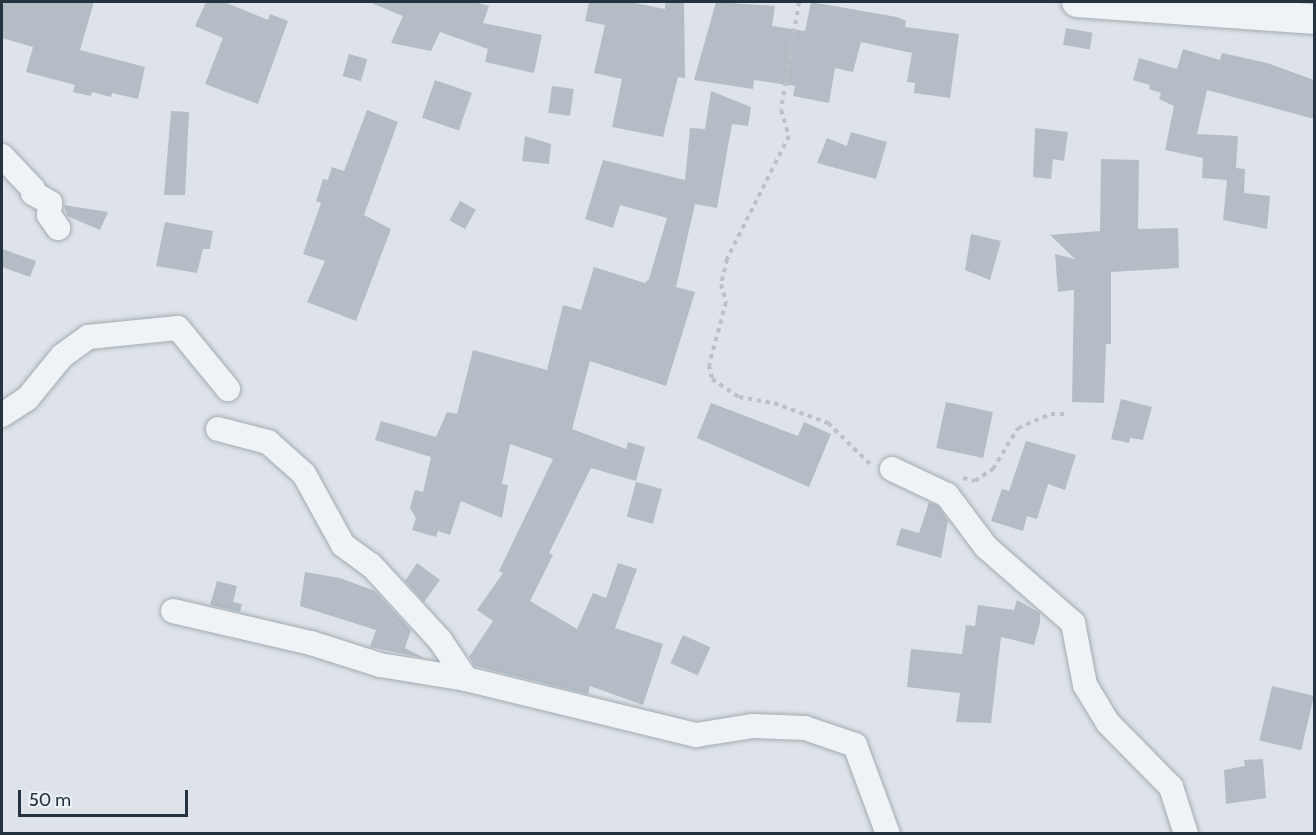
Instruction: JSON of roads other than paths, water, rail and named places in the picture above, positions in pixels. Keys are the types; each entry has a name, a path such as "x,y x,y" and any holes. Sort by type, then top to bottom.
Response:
{"street":[{"path":"1077,2 1314,19"},
{"path":"2,156 33,189 33,193 50,203 49,215 58,228"},
{"path":"2,415 27,399 62,356 88,337 178,328 228,389"},
{"path":"218,429 268,442 304,474 343,545 371,565 440,640 466,680"},
{"path":"892,469 947,495 986,547 1073,623 1085,686 1108,723 1171,787 1186,834"},
{"path":"173,611 311,643 380,665 466,680 696,735 753,726 805,728 855,745 888,834"}]}
